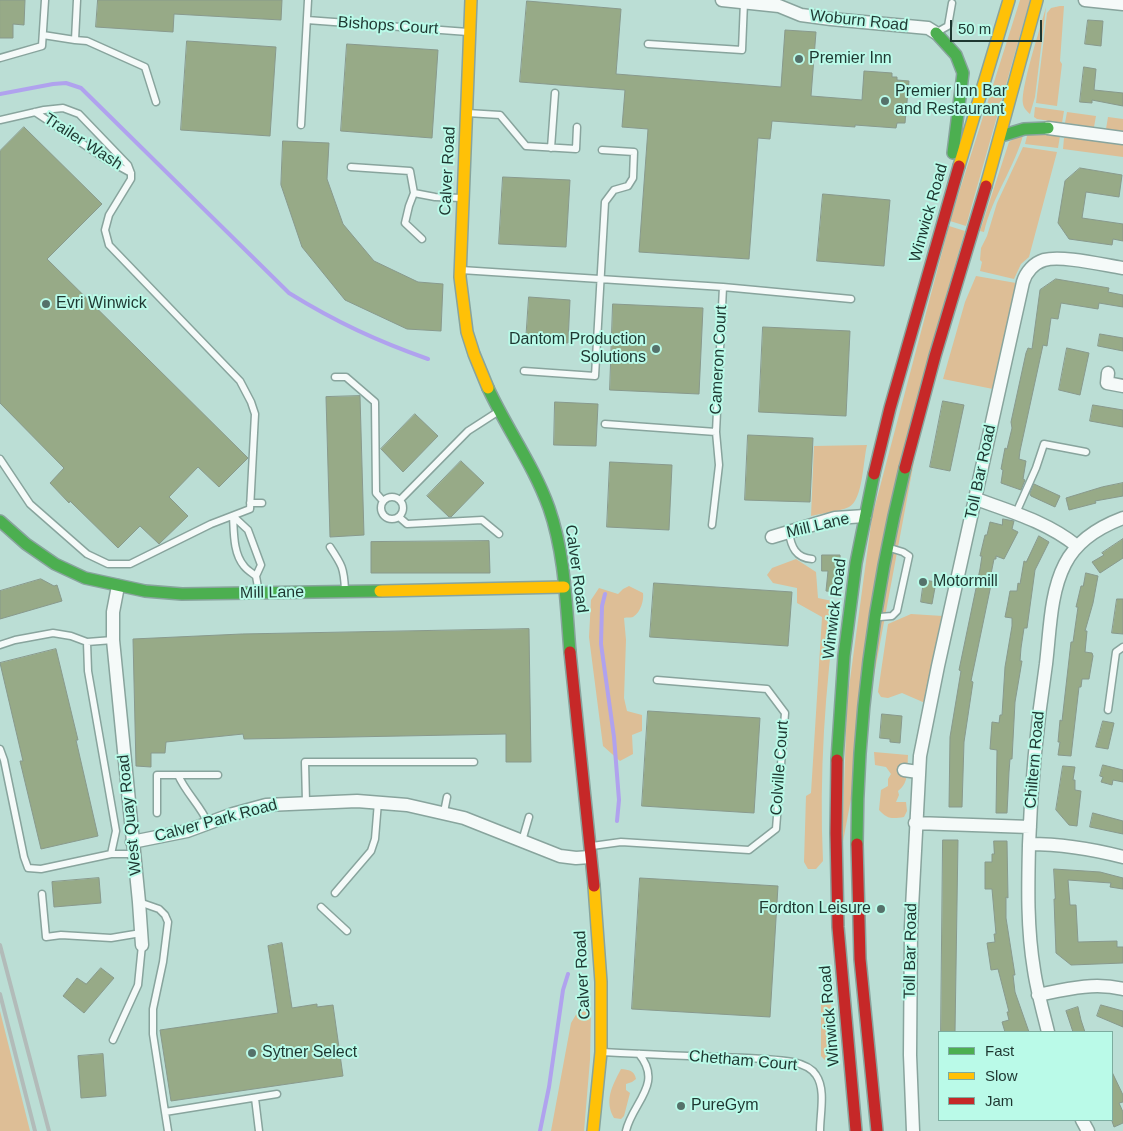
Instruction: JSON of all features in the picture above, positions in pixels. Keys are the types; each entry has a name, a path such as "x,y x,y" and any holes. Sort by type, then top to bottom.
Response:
{"main road":[{"name":"Calver Road","path":"471,0 463,198 462,299 468,332 479,366 499,411 544,495 560,546 590,852 600,982 601,1052 593,1131"},
{"name":"Winwick Road","path":"856,1131 838,927 836,772 844,656 856,563 890,408 1009,0"},
{"path":"877,1131 859,938 857,860 861,754 866,688 875,617 902,477 924,394 1001,136 1037,0"},
{"path":"936,33 956,55 963,74 947,208"},
{"path":"1001,136 1019,129 1048,128"},
{"name":"Mill Lane","path":"0,521 26,544 55,564 85,578 145,591 182,594 259,594 564,587"}],"street":[{"name":"Woburn Road","path":"722,0 781,3 801,15 928,28 936,33"},
{"path":"1086,0 1123,4"},
{"path":"1048,128 1123,138"},
{"name":"Toll Bar Road","path":"913,1131 910,1056 911,927 918,772 938,666 1024,278 1040,261 1051,259 1123,268"},
{"path":"1108,373 1107,383 1123,386"},
{"path":"976,499 1051,528 1077,546"},
{"name":"Mill Lane","path":"772,537 834,518 865,516"},
{"name":"Chiltern Road","path":"1048,1031 1038,995 1033,962 1028,906 1029,844 1041,698 1055,594 1065,564 1077,546 1092,532 1123,518"},
{"name":"West Quay Road","path":"118,586 113,612 113,640 141,939"},
{"path":"904,770 918,772"},
{"name":"Calver Park Road","path":"133,848 266,804 378,802 444,812 560,856 590,852"},
{"path":"915,823 1030,826"},
{"path":"1029,844 1061,845 1123,857"},
{"path":"1038,995 1082,986 1103,985 1123,989"}],"lane":[{"path":"0,58 42,46 45,0"},
{"path":"75,40 77,0"},
{"path":"302,125 308,0"},
{"path":"648,44 742,50 744,2"},
{"path":"936,33 948,26 952,3"},
{"name":"Bishops Court","path":"307,20 470,32"},
{"path":"43,36 87,41 145,67 156,102"},
{"path":"551,148 555,93"},
{"path":"0,120 64,108 79,114 128,166 131,179 109,216 105,230 109,245 240,381 251,402 254,414 250,509 211,524 130,564 108,564 87,554 30,504 0,459"},
{"name":"Trailer Wash","path":"35,112 104,158 131,173"},
{"path":"467,113 500,115 526,146 576,150 577,127"},
{"path":"524,371 595,376 604,202 614,190 628,186 633,178 634,152 602,150"},
{"path":"351,167 410,171 414,193 408,206 405,223 422,240"},
{"path":"414,193 435,197 463,198"},
{"name":"Cameron Court","path":"461,270 723,287 851,299"},
{"name":"Cameron Court","path":"712,525 719,465 716,432 723,287"},
{"path":"335,377 346,377 375,402 376,493 383,501"},
{"path":"400,500 468,431 499,411"},
{"name":"Cameron Court","path":"605,424 716,432"},
{"path":"1016,513 1036,468 1044,444 1086,452"},
{"path":"389,497 400,500 403,509 399,517 394,519 384,517 380,508 383,501 389,497"},
{"path":"250,503 262,503"},
{"path":"234,516 248,530 261,565 256,576 259,594"},
{"path":"234,516 234,542 238,554 243,565 256,576"},
{"path":"399,517 408,524 482,520 499,534"},
{"path":"789,532 796,552 806,559 812,559"},
{"path":"330,547 344,570 345,592"},
{"path":"875,617 892,616 897,611 909,556 887,547"},
{"path":"0,646 15,640 53,633 71,636 87,642 97,643 113,640"},
{"path":"87,642 88,671 116,831 111,854"},
{"path":"1108,710 1116,652 1123,647"},
{"name":"Colville Court","path":"590,852 620,842 749,850 776,830 785,713 767,688 657,680"},
{"path":"0,749 28,868 41,870 133,848"},
{"path":"306,802 305,762 474,762"},
{"path":"157,813 157,775 218,774"},
{"path":"178,775 183,786 203,812 208,823"},
{"path":"444,812 447,797"},
{"path":"335,893 371,851 375,840 378,802"},
{"path":"522,841 530,817"},
{"path":"42,894 46,937 61,935 141,939"},
{"path":"139,902 159,909 165,915 168,922 163,962 153,1009 153,1034 168,1131"},
{"path":"321,907 347,931"},
{"name":"West Quay Road","path":"113,1040 138,985 141,939"},
{"name":"Chetham Court","path":"601,1052 748,1059 793,1062 803,1065 811,1069 820,1084 822,1092 820,1131"},
{"path":"626,1131 648,1086 648,1071 645,1061 639,1054"},
{"path":"165,1112 278,1094"},
{"path":"255,1098 259,1131"}],"shaded area":[{"path":"1020,0 1030,0 966,226 950,221"},
{"path":"1064,6 1060,61 1062,64 1057,106 1036,103 1047,13 1051,8"},
{"path":"1046,7 1035,97 1030,114 1023,106 1023,96"},
{"path":"1035,107 1064,111 1062,123 1037,119 1034,117"},
{"path":"1067,112 1096,116 1094,127 1065,123"},
{"path":"1108,117 1123,119 1123,131 1106,129"},
{"path":"1024,132 1015,157 992,207 984,232 980,231 1009,142"},
{"path":"1028,132 1060,136 1058,148 1025,144"},
{"path":"1064,138 1123,145 1123,157 1063,149"},
{"path":"1023,147 1057,152 1029,257 1021,264 1014,279 980,271 982,262 980,260 981,248 987,236 997,203"},
{"path":"949,226 965,231 943,306 842,847 847,702 872,517"},
{"path":"976,276 1016,283 993,389 943,379 965,302"},
{"path":"867,445 860,489 854,503 845,509 811,516 814,446"},
{"path":"796,559 816,572 818,598 837,602 829,666 824,731 823,861 816,869 808,869 804,862 806,796 811,793 822,617 797,603 797,588 773,583 767,575 772,568"},
{"path":"629,586 643,593 643,596 641,606 636,615 624,618 626,640 624,698 627,711 642,715 642,731 632,735 633,754 620,761 603,746 589,637 591,600 599,588 618,594"},
{"path":"911,614 943,616 925,703 902,693 888,698 881,697 878,692 888,624"},
{"path":"874,752 908,755 906,779 898,791 899,795 896,802 906,802 907,811 904,817 890,818 879,810 881,790 888,786 888,779 891,774 886,767 875,765"},
{"path":"831,1003 836,1057 828,1063 821,1056 821,1004"},
{"path":"591,1010 590,1060 584,1131 551,1131 571,1023 577,1013"},
{"path":"0,1011 30,1131 0,1131"},
{"path":"621,1069 632,1072 636,1079 626,1084 626,1090 630,1093 624,1116 621,1119 614,1118 609,1100 612,1087"}],"building":[{"path":"0,0 25,0 24,25 13,24 13,38 0,38"},
{"path":"98,0 282,0 281,20 174,14 173,32 96,27"},
{"path":"527,1 621,9 616,74 781,87 785,30 816,32 811,96 862,100 864,71 892,73 892,77 897,77 897,80 909,81 905,123 897,123 896,128 772,121 770,139 758,138 749,259 639,252 648,129 622,127 625,90 520,82"},
{"path":"1088,20 1103,21 1101,46 1085,44"},
{"path":"187,41 276,47 270,136 181,130"},
{"path":"347,44 438,50 432,138 341,131"},
{"path":"1084,67 1096,69 1094,90 1123,93 1123,106 1092,100 1092,103 1080,102"},
{"name":"Evri Winwick","path":"24,127 102,204 47,259 248,458 219,487 198,467 169,497 188,516 159,544 140,526 118,548 50,483 64,468 0,403 0,151"},
{"path":"283,141 329,143 327,179 343,224 374,261 418,282 443,284 441,331 407,329 345,300 302,247 281,185"},
{"path":"1080,168 1122,175 1119,197 1086,192 1082,218 1123,224 1123,241 1113,239 1112,245 1069,239 1058,223 1065,181"},
{"path":"503,177 570,180 566,247 499,244"},
{"path":"823,194 890,200 884,266 817,261"},
{"path":"1056,279 1109,288 1108,292 1123,295 1123,307 1099,303 1098,309 1061,303 1058,319 1051,318 1047,346 1043,345 1020,451 1019,459 1026,461 1023,479 1025,480 1021,490 1001,483 1003,470 1001,469 1005,448 1007,449 1012,428 1011,422 1026,353 1028,348 1032,349 1040,290"},
{"path":"529,297 570,300 568,343 526,341"},
{"name":"Dantom Production Solutions","path":"613,304 703,308 699,394 610,390"},
{"path":"763,327 850,331 846,416 759,412"},
{"path":"1100,334 1123,338 1123,351 1098,346"},
{"path":"1067,348 1089,353 1080,395 1059,390"},
{"path":"360,396 364,535 330,537 326,397"},
{"path":"943,401 964,405 950,471 930,467"},
{"path":"555,402 598,404 596,446 554,445"},
{"path":"1093,405 1123,410 1123,427 1090,421"},
{"path":"415,414 438,436 403,472 381,449"},
{"path":"748,435 813,438 810,502 745,500"},
{"path":"461,461 484,483 449,517 427,496"},
{"path":"610,462 672,465 669,530 607,527"},
{"path":"1123,483 1123,496 1095,501 1096,503 1069,510 1066,498"},
{"path":"1034,484 1060,496 1055,507 1031,496"},
{"path":"1003,519 1014,521 1012,529 1018,532 1004,559 996,556 996,559 994,559 990,579 992,580 971,681 973,682 964,742 962,807 949,807 950,737 961,671 959,670 980,569 982,556 980,556 990,522 1002,525"},
{"path":"1039,536 1049,542 1035,570 1027,628 1024,628 1020,661 1022,661 1015,702 1007,813 996,813 997,750 990,749 992,722 999,723 1000,715 1002,715 1005,667 1012,626 1012,618 1005,617 1010,591 1017,591 1024,561 1026,562"},
{"path":"1123,539 1123,558 1100,573 1092,562 1104,555 1102,553"},
{"path":"489,541 490,573 371,573 371,542"},
{"path":"822,555 840,555 841,574 838,592 826,591 828,571 822,571"},
{"path":"1086,573 1098,576 1085,631 1087,631 1085,652 1092,653 1093,656 1089,679 1082,679 1081,687 1079,687 1071,756 1058,755 1060,720 1062,721 1071,642 1073,642 1078,607 1076,607"},
{"path":"41,579 54,586 57,585 62,601 0,619 0,591"},
{"path":"924,580 936,582 932,604 921,602"},
{"path":"654,583 792,592 788,646 650,637"},
{"path":"1117,599 1123,599 1123,634 1112,633"},
{"path":"529,629 531,762 506,762 506,734 244,739 243,734 166,742 165,753 151,753 151,767 136,766 133,639 242,634"},
{"path":"56,649 78,740 76,740 98,836 41,849 20,761 23,761 0,663"},
{"path":"648,711 760,718 754,813 642,806"},
{"path":"882,714 902,716 900,743 880,738"},
{"path":"1103,721 1114,723 1108,749 1096,747"},
{"path":"1103,765 1123,770 1123,782 1113,780 1112,785 1101,782 1103,777 1100,776"},
{"path":"1063,766 1075,767 1073,780 1075,780 1075,790 1081,791 1077,826 1069,825 1056,810"},
{"path":"1093,813 1123,821 1123,834 1090,827"},
{"path":"943,840 958,840 955,1031 941,1031"},
{"path":"994,841 1007,841 1008,898 1006,897 1006,918 1015,975 1013,975 1015,992 1029,1031 1005,1031 1002,1022 1009,1020 1007,1012 1009,1012 998,969 991,970 987,943 995,942 994,934 996,934 992,889 985,889 985,862 992,862 992,854 994,854"},
{"path":"1054,869 1100,872 1123,878 1123,889 1110,887 1111,883 1068,880 1070,905 1076,905 1078,942 1117,941 1117,947 1123,947 1123,963 1071,965 1056,953"},
{"path":"99,878 101,903 54,907 52,882"},
{"path":"640,878 778,886 770,1017 632,1009"},
{"name":"Sytner Select","path":"282,943 292,1008 317,1004 317,1007 333,1005 343,1076 171,1101 160,1030 278,1013 268,946"},
{"path":"101,968 114,978 84,1013 63,996 77,978 86,984"},
{"path":"1101,1005 1123,1011 1123,1027 1097,1016"},
{"path":"1078,1007 1085,1031 1073,1031 1066,1011"},
{"path":"103,1054 106,1096 81,1098 78,1056"},
{"path":"1113,1074 1123,1095 1123,1102 1119,1103 1123,1112 1123,1123 1114,1127 1112,1121"}],"waterway":[{"path":"0,94 66,83 81,88 289,293 357,330 428,359"},
{"path":"605,594 602,606 601,644 614,737 619,800 617,821"},
{"path":"540,1131 549,1087 563,990 568,974"}],"railway":[{"path":"0,945 49,1131"},
{"path":"0,994 35,1131"}],"traffic: fast":[{"path":"936,33 956,55 963,73 953,153"},
{"path":"1001,136 1024,129 1048,128"},
{"path":"488,388 536,477 549,508 562,561 570,652"},
{"path":"857,844 860,749 870,654 885,561 905,468"},
{"path":"837,760 844,656 856,563 874,474"},
{"path":"0,521 26,544 55,564 85,578 145,591 182,594 380,591"}],"traffic: slow":[{"path":"471,0 460,277 467,332 488,388"},
{"path":"959,166 1009,0"},
{"path":"986,186 1037,0"},
{"path":"380,591 564,587"},
{"path":"593,1131 601,1052 601,982 594,886"}],"traffic: jam":[{"path":"874,474 890,408 959,166"},
{"path":"905,468 935,356 986,186"},
{"path":"570,652 594,886"},
{"path":"837,760 838,927 856,1131"},
{"path":"857,844 860,959 877,1131"}],"place":[{"name":"Premier Inn","path":"799,59"},
{"name":"Premier Inn Bar and Restaurant","path":"885,101"},
{"name":"Evri Winwick","path":"46,304"},
{"name":"Dantom Production Solutions","path":"656,349"},
{"name":"Motormill","path":"923,582"},
{"name":"Fordton Leisure","path":"881,909"},
{"name":"Sytner Select","path":"252,1053"},
{"name":"PureGym","path":"681,1106"}]}
